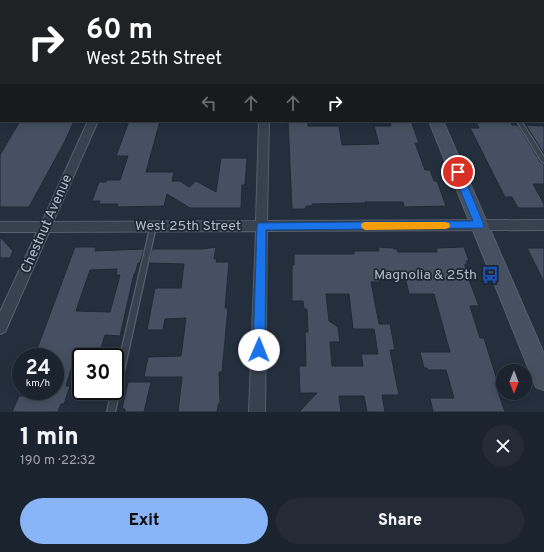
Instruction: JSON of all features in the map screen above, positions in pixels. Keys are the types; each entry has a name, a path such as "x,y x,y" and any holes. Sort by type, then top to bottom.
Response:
{"street":[{"name":"Chestnut Avenue","path":"0,327 93,122"},
{"path":"258,412 264,122"},
{"path":"436,122 544,379"},
{"name":"West 25th Street","path":"0,227 544,225"}],"lane":[{"path":"520,122 544,161"},
{"path":"111,412 153,226"}],"building":[{"path":"19,122 74,122 65,141 29,207 0,207 0,155"},
{"path":"129,122 160,122 146,172 174,172 172,181 180,181 189,187 196,181 216,192 221,158 247,158 245,185 242,185 241,208 190,208 167,194 164,206 117,207 118,204 99,204 100,201 92,201 99,182 106,182 107,180 120,180 128,156 116,156"},
{"path":"288,122 308,122 308,126 339,126 342,145 379,144 374,126 391,126 390,122 411,122 419,143 415,143 425,170 430,170 434,181 437,181 446,206 404,207 403,202 365,202 366,203 312,204 312,206 306,206 306,209 292,209"},
{"path":"476,122 510,122 512,125 518,125 541,163 544,164 544,184 533,184 544,204 544,208 518,208 512,197 505,197 470,128 479,128"},
{"path":"526,125 544,126 544,154"},
{"path":"0,237 13,251 10,258 0,258"},
{"path":"75,247 96,247 95,251 144,249 140,263 138,263 134,274 120,336 105,335 101,348 72,348 72,366 66,386 70,386 64,404 61,404 58,412 12,412 17,400 64,400 64,348 37,348","holes":["117,269 116,275 120,275 110,312 76,311 90,270"]},
{"path":"216,247 214,259 217,259 216,262 229,262 225,308 228,308 222,372 219,372 220,402 217,412 178,412 182,377 144,377 148,357 181,356 186,318 165,319 163,330 147,330 155,288 181,288 184,264 149,263 152,249 202,249"},
{"path":"378,247 397,249 398,252 437,252 436,248 464,247 469,261 466,261 468,264 465,264 466,272 479,306 470,306 480,338 484,338 496,377 496,400 501,400 505,412 433,412 430,398 454,398 446,370 428,370 427,368 424,368 420,352 450,352 434,294 409,294 404,272 379,272 380,282 371,282 379,324 390,324 395,350 390,350 399,395 382,395 385,412 367,412 364,396 339,396 341,412 299,412 317,393 300,393 299,366 306,366 305,332 308,332 307,309 304,309 303,301 292,301 292,265 294,265 294,254 354,254 354,251 379,251","holes":["326,294 349,294 353,329 374,329 378,354 361,354 363,366 332,366 330,342 340,342 338,327 329,321"]},
{"path":"527,248 544,248 544,282"},
{"path":"128,382 151,382 144,412 125,412 125,409 122,409"}],"slow traffic":[{"path":"365,226 445,226"}],"place":[{"name":"Magnolia & 25th","path":"490,275"}],"route":[{"path":"259,350 262,226 480,225 458,172"}]}
